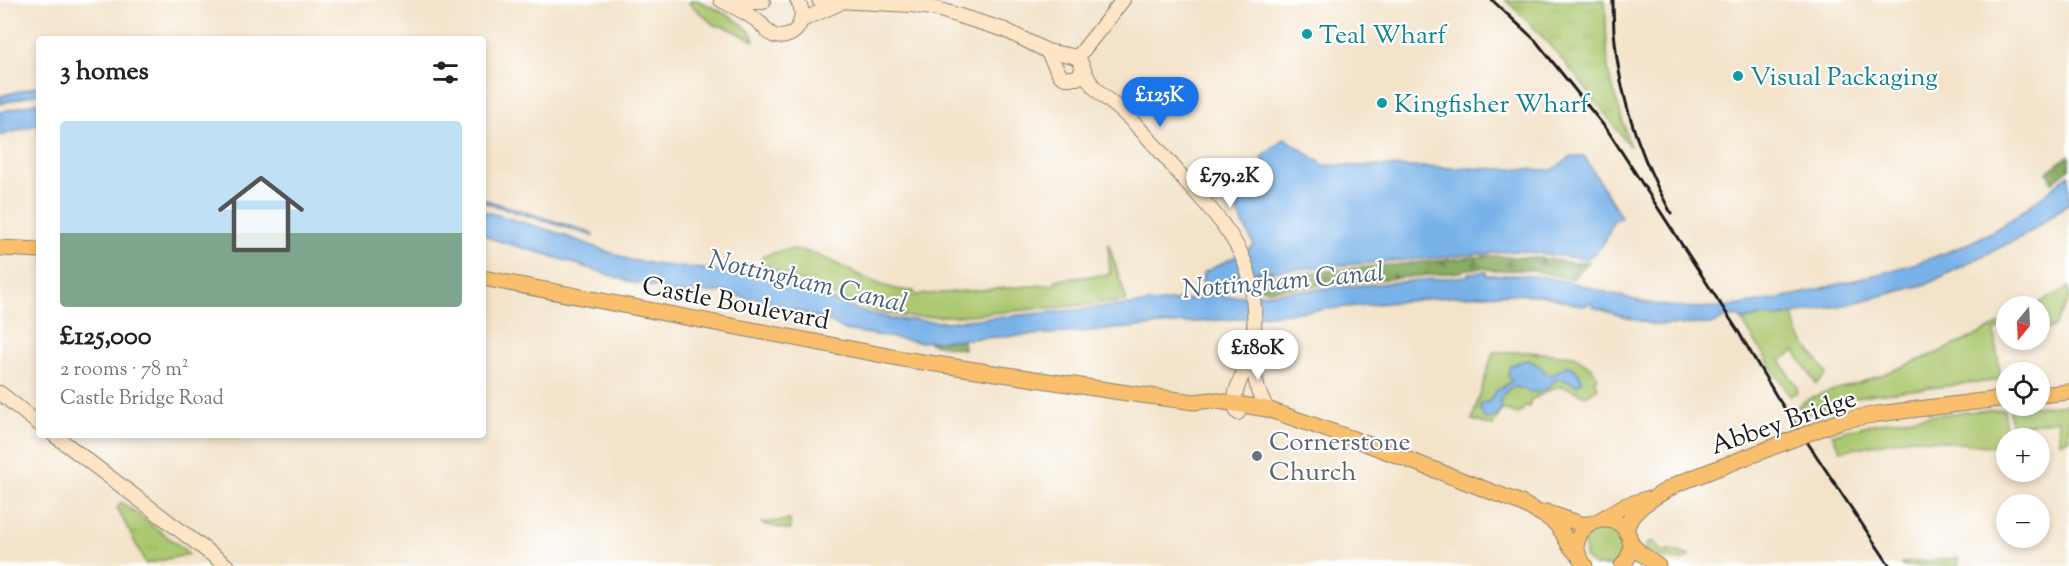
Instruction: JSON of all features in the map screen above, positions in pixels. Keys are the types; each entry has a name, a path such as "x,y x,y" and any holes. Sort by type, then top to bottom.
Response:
{"main road":[{"path":"0,248 36,250"},
{"name":"Castle Boulevard","path":"486,279 903,359 1194,402 1212,400 1265,418 1306,422"},
{"path":"2050,394 2069,392"},
{"name":"Abbey Bridge","path":"1622,566 1628,557 1629,518 1652,499 1677,484 1840,421 1996,399"},
{"name":"Castle Boulevard","path":"1236,408 1267,409 1306,422 1526,506 1581,524 1615,522 1639,552 1658,566"},
{"name":"Abbey Bridge","path":"1595,522 1624,506 1644,499 1652,499"},
{"name":"Castle Boulevard","path":"1526,506 1547,517 1556,525 1582,560"},
{"path":"1582,560 1577,546 1579,537 1583,530 1595,522"}],"street":[{"path":"722,1 761,24 771,34 784,36 796,30 802,20 802,7 797,0"},
{"path":"819,0 912,5 937,9 1005,30 1075,66"},
{"path":"1047,51 1060,75 1065,78 1123,0"},
{"path":"722,1 764,1 759,14 761,24"},
{"path":"802,20 843,2"},
{"path":"1058,68 1062,59 1075,66 1093,86 1128,117 1217,218 1234,241 1245,262 1251,285 1254,312 1251,347 1238,387 1236,408"},
{"path":"1251,347 1258,392 1267,409"},
{"path":"0,393 36,422"},
{"path":"58,438 227,566"}],"green space":[{"path":"697,0 739,22 752,34 754,41 726,27 714,25 689,3"},
{"path":"1505,0 1605,0 1608,71 1630,147 1587,90 1539,33"},
{"path":"2069,155 2069,169 2052,182 2047,172"},
{"path":"1108,243 1127,301 957,316 910,317 879,312 849,302 761,264 762,257 782,250 794,249 824,258 883,285 914,291 915,295 1056,284 1056,280 1110,274"},
{"path":"1488,256 1540,258 1574,263 1589,262 1572,279 1531,270 1484,268 1268,290 1261,288 1258,272 1271,271 1274,276"},
{"path":"2069,287 2069,300 2054,327 2050,328 2050,297"},
{"path":"1793,315 1798,334 1827,374 1816,384 1795,351 1780,361 1797,387 1797,392 1790,396 1742,321 1760,316"},
{"path":"1996,326 1994,331 1998,362 1996,362 1996,381 1866,395 1844,400 1803,415 1798,406 1820,394 1862,382 1972,338"},
{"path":"963,340 964,349 928,342"},
{"path":"1493,352 1574,356 1591,367 1598,377 1594,380 1598,388 1586,396 1565,387 1555,388 1531,399 1529,407 1526,406 1519,414 1502,409 1493,426 1472,420"},
{"path":"2069,404 2069,439 2060,443 2058,420 2011,427 2010,416 2050,416 2050,406"},
{"path":"1996,410 1996,416 2005,416 2005,428 1996,428 1996,447 1911,438 1841,451 1832,435 1895,420"},
{"path":"121,502 189,554 146,564 117,508"},
{"path":"790,520 790,530 762,524 762,523"},
{"path":"1601,526 1616,531 1623,540 1625,551 1613,566 1594,566 1585,558 1584,537"},
{"path":"1649,542 1654,542 1660,550 1666,552 1673,550 1691,556 1675,560 1655,555 1644,549"},
{"path":"1958,558 1959,566 1903,566 1901,563"}],"water":[{"path":"36,87 36,94 0,104 0,96"},
{"path":"36,103 36,125 0,136 0,112"},
{"path":"1285,138 1324,165 1552,170 1572,156 1584,156 1621,217 1613,221 1603,243 1586,259 1519,251 1258,272 1237,275 1220,288 1220,294 1226,297 1468,276 1468,273 1486,272 1486,275 1526,275 1550,278 1662,305 1699,308 1740,305 1782,298 1862,278 1920,262 1957,248 2003,225 2069,174 2069,203 2027,234 1927,284 1849,304 1778,317 1760,316 1742,321 1739,316 1723,318 1714,324 1656,325 1593,307 1591,303 1583,306 1541,295 1502,294 1446,297 1080,332 919,342 845,330 830,322 752,297 751,299 722,292 669,293 662,288 634,283 486,236 486,212 552,231 630,260 745,273 793,285 855,309 892,319 945,322 1204,298 1212,293 1202,282 1203,273 1254,245 1229,195 1236,188 1229,180 1236,173 1244,181 1265,162 1261,158"},
{"path":"486,200 593,233 593,236 486,203"},
{"path":"1529,360 1551,376 1566,366 1571,366 1580,375 1582,381 1577,385 1561,379 1556,380 1548,388 1538,392 1514,387 1500,400 1501,408 1498,416 1490,419 1484,418 1480,409 1482,403 1488,402 1496,391 1512,381 1508,375 1510,366"}],"railway":[{"path":"1492,0 1535,40 1608,131 1738,331 1777,397 1890,566"},
{"path":"1613,0 1616,56 1628,110 1646,162 1671,213"}],"place":[{"name":"Teal Wharf","path":"1307,34"},
{"name":"Visual Packaging","path":"1738,76"},
{"name":"Kingfisher Wharf","path":"1382,103"},
{"name":"Cornerstone Church","path":"1257,456"}],"water label":[{"name":"Nottingham Canal","path":"1283,280"},
{"name":"Nottingham Canal","path":"808,281"}]}
